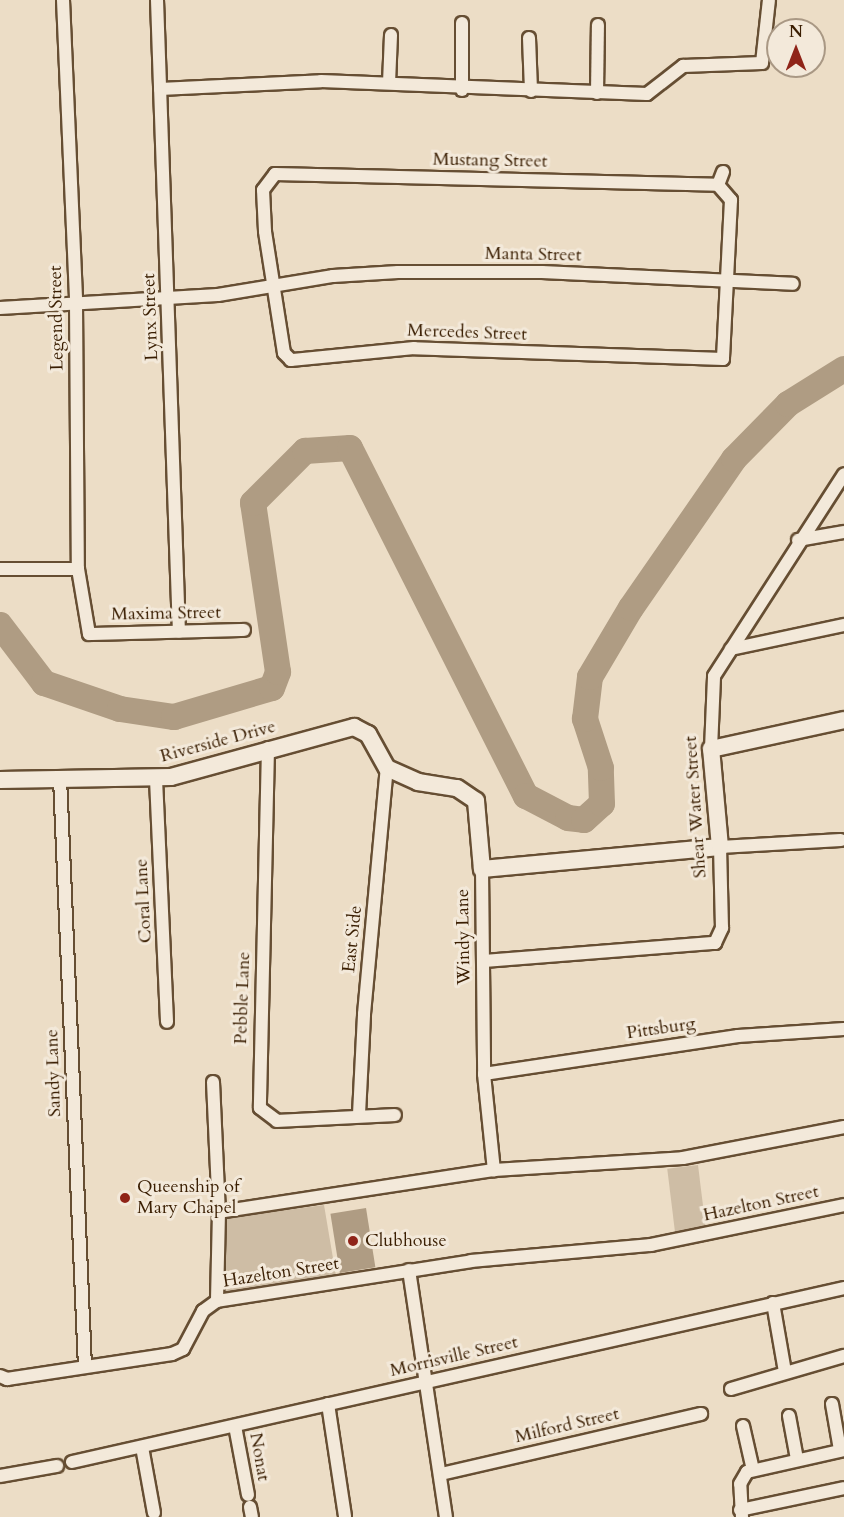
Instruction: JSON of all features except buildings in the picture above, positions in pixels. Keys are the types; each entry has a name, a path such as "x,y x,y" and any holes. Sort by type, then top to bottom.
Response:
{"street":[{"name":"Legend Street","path":"63,0 75,303 78,569 89,634"},
{"name":"Lynx Street","path":"157,0 178,632"},
{"path":"160,90 230,88 256,82 389,83 462,90 647,94 682,66 762,63 769,0"},
{"path":"462,23 462,90"},
{"path":"597,93 598,25"},
{"path":"389,83 391,35"},
{"path":"529,38 531,91"},
{"path":"723,172 718,185 730,200 726,280"},
{"name":"Mustang Street","path":"273,284 263,190 275,174 718,185"},
{"name":"Manta Street","path":"0,308 218,295 273,284 398,272 542,272 793,284"},
{"name":"Mercedes Street","path":"273,284 284,353 291,360 414,348 723,359 726,280"},
{"name":"Shear Water Street","path":"484,961 715,943 722,928 720,847 711,749 714,676 798,540 844,474"},
{"path":"798,540 844,532"},
{"path":"0,569 78,569"},
{"path":"731,649 844,625"},
{"name":"Maxima Street","path":"89,634 244,630"},
{"path":"711,749 844,720"},
{"name":"Riverside Drive","path":"0,780 156,779 354,727 368,734 387,768"},
{"name":"Pebble Lane","path":"268,748 260,1108 277,1121 359,1114 395,1115"},
{"name":"Windy Lane","path":"387,768 418,782 457,789 476,801 482,869 484,1074 494,1170"},
{"name":"East Side","path":"359,1114 364,1014 387,768"},
{"name":"Sandy Lane","path":"60,778 85,1366"},
{"name":"Coral Lane","path":"156,779 167,1022"},
{"path":"482,869 720,847 841,840"},
{"name":"Pittsburg","path":"484,1074 738,1036 844,1029"},
{"path":"213,1082 219,1212 217,1301"},
{"path":"219,1212 494,1170 673,1159 844,1127"},
{"name":"Hazelton Street","path":"0,1376 7,1379 178,1352 203,1311 217,1301 410,1270 651,1245 844,1205"},
{"path":"410,1270 446,1517"},
{"name":"Morrisville Street","path":"72,1462 844,1288"},
{"path":"773,1303 785,1372"},
{"path":"730,1389 844,1356"},
{"path":"328,1404 345,1517"},
{"path":"832,1404 842,1450 753,1470 740,1484 741,1513 844,1488"},
{"name":"Milford Street","path":"441,1474 701,1414"},
{"path":"789,1416 797,1459"},
{"name":"Nonat","path":"235,1426 250,1506"},
{"path":"743,1426 753,1470"},
{"path":"142,1447 154,1513"},
{"path":"0,1476 57,1466"}],"shaded area":[{"path":"698,1165 706,1229 675,1232 667,1169"},
{"path":"324,1205 336,1276 224,1293 227,1218"},
{"name":"Clubhouse","path":"366,1208 375,1267 340,1273 330,1214"}],"waterway":[{"path":"0,625 44,683 120,709 174,717 272,688 278,672 253,503 305,451 350,448 526,796 568,818 584,820 602,804 601,768 585,719 590,677 631,608 734,459 788,404 844,369"}],"place":[{"name":"Queenship of Mary Chapel","path":"125,1198"},
{"name":"Clubhouse","path":"353,1241"}]}
